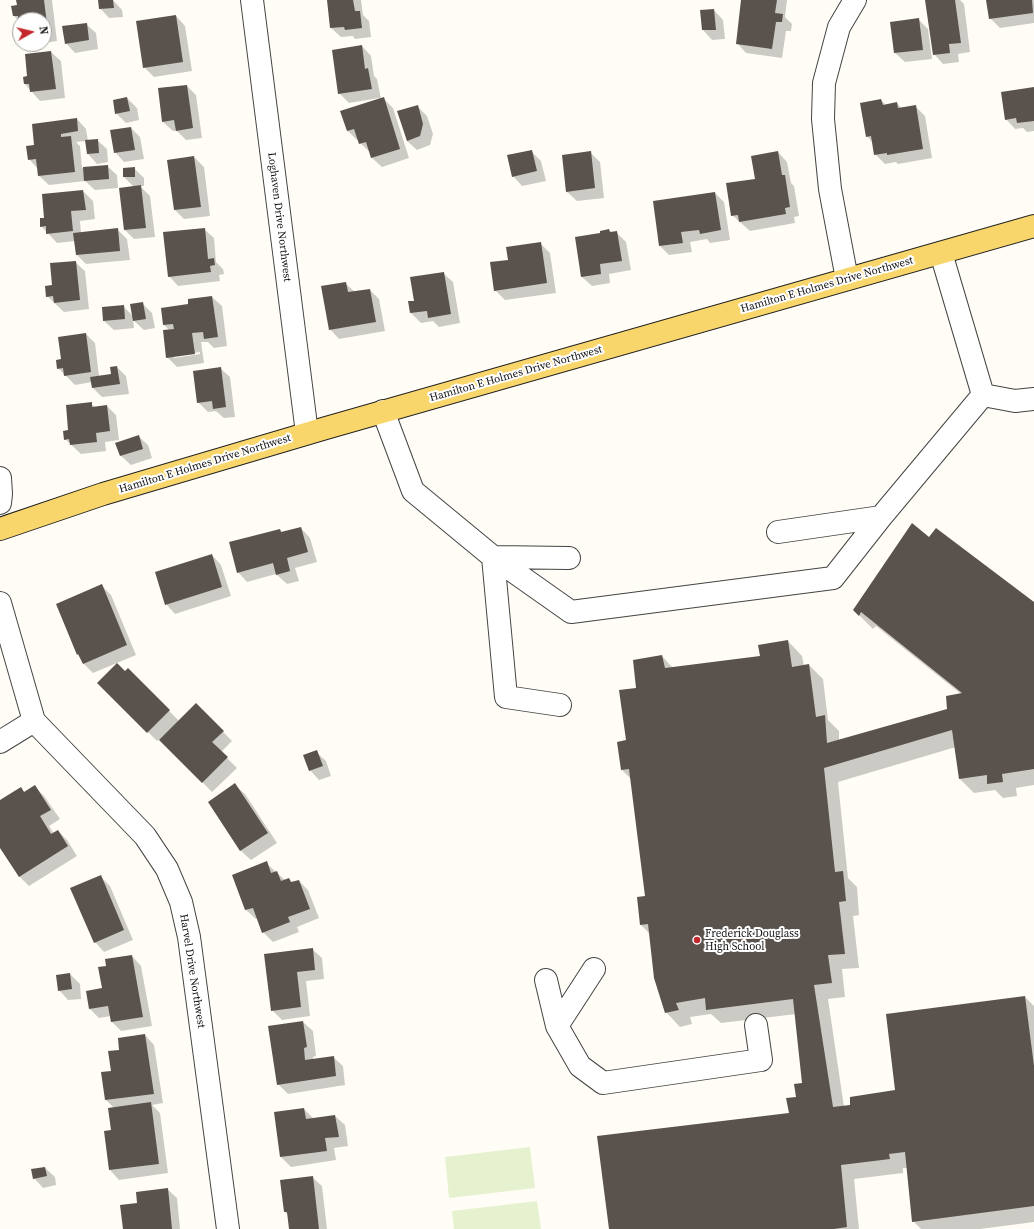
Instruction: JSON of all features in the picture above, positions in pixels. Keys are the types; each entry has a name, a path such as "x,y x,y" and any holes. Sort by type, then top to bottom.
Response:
{"main road":[{"name":"Hamilton E Holmes Drive Northwest","path":"0,529 103,494 307,433 1034,226"}],"street":[{"name":"Loghaven Drive Northwest","path":"252,0 307,433"},
{"path":"847,279 830,189 823,119 824,83 839,27 855,0"},
{"path":"941,253 983,394"},
{"path":"983,394 1015,401 1034,399"},
{"path":"383,412 413,491 493,557 571,612 833,578 881,517 983,394"},
{"path":"0,478 0,503"},
{"path":"778,532 881,517"},
{"path":"493,557 569,558"},
{"path":"493,557 506,697 560,704"},
{"name":"Harvel Drive Northwest","path":"0,603 34,721 145,836 167,869 181,902 188,937 228,1229"},
{"path":"0,742 34,721"},
{"path":"557,1026 594,969"},
{"path":"546,980 557,1026 580,1066 603,1083 761,1060 756,1025"}],"green space":[{"path":"530,1147 535,1188 449,1198 445,1157"},
{"path":"537,1201 541,1229 454,1229 452,1211"}],"building":[{"path":"16,0 44,0 46,12 12,12 11,6 17,5"},
{"path":"98,0 113,0 114,8 99,9"},
{"path":"327,0 353,0 355,11 360,11 362,28 345,30 344,27 330,28"},
{"path":"741,0 777,0 775,13 783,14 782,22 776,22 772,49 736,44"},
{"path":"925,0 955,0 961,43 949,44 950,53 933,55"},
{"path":"986,0 1032,0 1033,13 989,19"},
{"path":"714,9 716,30 702,30 700,10"},
{"path":"176,15 183,62 143,68 136,21"},
{"path":"919,18 923,50 894,53 890,22"},
{"path":"87,23 89,40 65,44 62,26"},
{"path":"362,45 365,69 368,68 372,89 338,94 332,50"},
{"path":"51,52 56,89 30,92 29,84 24,84 23,77 27,76 25,54"},
{"path":"187,85 193,128 176,131 174,120 162,122 158,88"},
{"path":"1034,87 1034,121 1017,123 1016,118 1005,120 1001,92"},
{"path":"127,97 130,111 115,114 113,100"},
{"path":"384,97 400,149 371,158 366,142 359,144 354,129 347,131 340,111"},
{"path":"881,99 883,105 897,102 898,108 916,105 923,149 887,155 887,153 874,155 871,136 866,137 860,103"},
{"path":"418,105 423,124 420,136 407,141 397,111"},
{"path":"77,118 78,131 61,134 61,137 71,136 75,172 38,176 36,159 28,160 26,146 34,145 32,124"},
{"path":"131,127 135,150 114,153 110,130"},
{"path":"98,139 99,153 87,154 85,140"},
{"path":"532,150 537,171 512,177 507,155"},
{"path":"591,151 595,188 566,192 562,155"},
{"path":"778,151 782,175 785,175 790,207 785,208 786,214 739,222 738,215 731,216 726,183 755,179 751,156"},
{"path":"194,156 201,207 174,210 167,160"},
{"path":"108,165 109,179 84,181 83,167"},
{"path":"135,167 135,177 123,177 123,168"},
{"path":"141,185 146,228 124,230 119,188"},
{"path":"83,190 86,210 71,211 73,231 46,234 46,226 40,227 40,218 44,218 42,194"},
{"path":"715,192 721,230 700,234 699,230 681,232 683,243 659,246 653,201"},
{"path":"118,228 120,251 76,255 73,233"},
{"path":"205,228 208,259 214,258 215,265 210,266 211,272 168,277 163,232"},
{"path":"609,229 610,232 617,231 622,261 600,264 601,274 581,277 575,237 600,233 600,231"},
{"path":"541,242 547,283 494,291 490,262 508,260 506,247"},
{"path":"76,261 80,300 54,303 53,296 46,297 45,286 52,285 50,263"},
{"path":"444,272 451,314 428,318 427,311 410,313 408,301 414,301 410,277"},
{"path":"346,282 348,292 370,289 376,322 329,330 321,286"},
{"path":"212,296 218,337 204,339 203,332 192,333 195,354 166,358 163,330 174,329 173,324 163,325 161,308 188,304 188,299"},
{"path":"143,302 146,319 133,321 130,304"},
{"path":"124,305 125,319 103,321 102,307"},
{"path":"86,333 91,372 64,376 63,368 57,369 56,360 61,359 58,337"},
{"path":"117,366 120,384 92,388 90,377 111,374 110,367"},
{"path":"221,367 226,407 213,409 212,401 197,403 193,371"},
{"path":"92,402 92,407 107,405 110,431 96,433 97,442 70,445 69,439 64,440 63,431 68,430 66,405"},
{"path":"139,435 143,449 120,456 115,443"},
{"path":"912,523 929,537 936,528 1034,602 1034,769 1002,774 1003,782 987,784 987,775 959,779 952,730 824,768 835,872 843,871 846,901 839,902 845,954 828,955 832,983 814,985 833,1107 850,1105 850,1097 895,1090 886,1014 1025,996 1034,1066 1034,1206 912,1222 905,1152 889,1154 890,1159 841,1165 847,1227 834,1229 609,1229 597,1136 789,1113 786,1098 796,1097 794,1084 802,1083 793,999 706,1010 705,998 676,1003 679,1010 665,1013 654,978 648,924 640,925 637,897 645,896 629,769 621,770 617,742 626,740 619,690 636,688 633,660 662,655 665,668 760,656 758,645 788,640 792,667 809,664 816,717 825,715 827,743 947,709 946,696 962,693 861,612 859,616 853,610"},
{"path":"301,527 308,552 287,558 290,571 276,575 273,563 237,573 229,542 280,529 281,532"},
{"path":"212,554 222,587 165,605 155,572"},
{"path":"102,584 127,645 83,664 78,654 77,655 56,604"},
{"path":"117,663 125,671 128,668 170,710 147,733 97,683"},
{"path":"196,703 224,731 212,742 228,757 202,783 159,740"},
{"path":"317,750 323,766 309,771 303,755"},
{"path":"235,783 268,833 240,851 208,802"},
{"path":"35,785 51,810 40,816 51,834 58,830 68,846 19,877 0,848 0,800 21,787 24,792"},
{"path":"267,861 271,873 277,871 281,881 289,878 291,882 299,880 310,909 288,917 290,922 262,933 253,908 245,910 232,875"},
{"path":"101,875 124,930 94,943 70,888"},
{"path":"313,948 315,970 297,972 301,1007 271,1011 264,954"},
{"path":"132,955 143,1017 111,1022 108,1006 89,1009 86,991 102,988 98,967 106,966 105,959"},
{"path":"70,973 72,989 58,991 56,975"},
{"path":"303,1021 307,1047 304,1048 305,1060 334,1056 336,1076 277,1085 268,1026"},
{"path":"145,1034 154,1094 105,1100 101,1072 111,1071 108,1051 119,1050 118,1038"},
{"path":"151,1102 159,1164 109,1170 104,1131 111,1130 108,1108"},
{"path":"304,1108 306,1119 335,1115 339,1137 325,1138 327,1151 280,1157 274,1112"},
{"path":"45,1167 47,1176 33,1179 31,1169"},
{"path":"313,1176 319,1229 289,1229 287,1212 284,1212 280,1180"},
{"path":"168,1188 172,1229 123,1229 120,1205 137,1203 136,1192"}],"place":[{"name":"Frederick Douglass High School","path":"697,940"}]}
